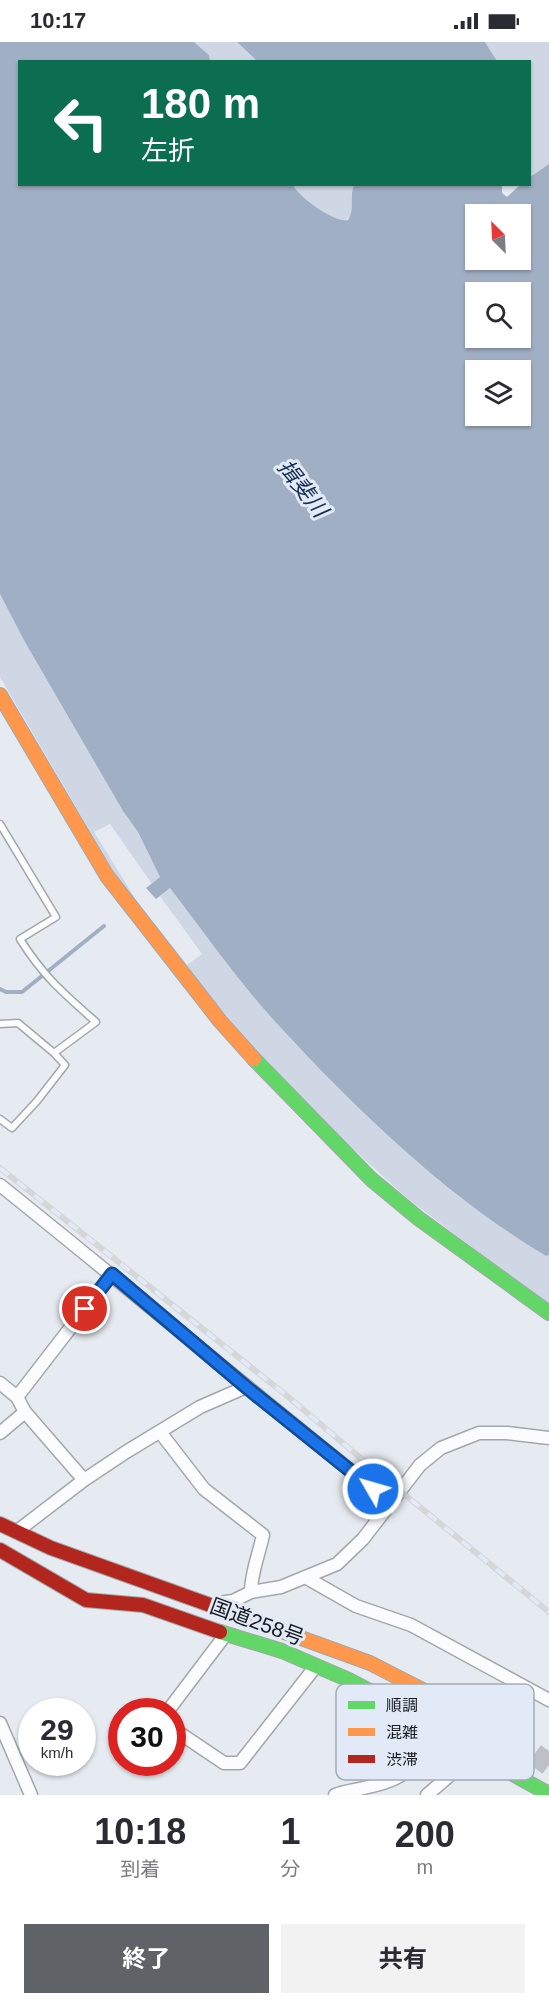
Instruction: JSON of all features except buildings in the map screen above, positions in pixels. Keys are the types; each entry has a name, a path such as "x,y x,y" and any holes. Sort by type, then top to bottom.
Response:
{"main road":[{"path":"0,695 108,876 140,920 266,1073 371,1179 418,1218 549,1313"},
{"name":"国道258号","path":"0,1524 51,1548 370,1663 411,1684"},
{"path":"0,1550 86,1600 143,1605 282,1651 357,1684"},
{"path":"524,1780 549,1794"}],"street":[{"path":"0,1185 112,1274 246,1387 390,1503"},
{"path":"17,1397 112,1274"},
{"path":"0,1383 17,1397 25,1412 84,1480"},
{"path":"16,1532 84,1480 126,1452 200,1407 246,1387"},
{"path":"0,1433 25,1412"},
{"path":"160,1432 204,1489 263,1534 259,1557 251,1578 251,1592"},
{"path":"207,1604 233,1601 251,1592 281,1587 337,1564 363,1539 420,1465 441,1448 479,1434 507,1433 549,1438"},
{"path":"305,1577 356,1606 411,1625 520,1684"},
{"path":"178,1698 226,1634"},
{"path":"186,1737 224,1763 240,1763 316,1666"},
{"path":"534,1692 549,1700"},
{"path":"0,1724 31,1795"},
{"path":"335,1795 392,1780"},
{"path":"427,1795 444,1780"}],"lane":[{"path":"0,824 56,917 20,939 36,964 55,986 96,1022 54,1053"},
{"path":"0,1024 18,1023 65,1065 12,1128 0,1119"}],"shaded area":[{"path":"194,42 237,42 256,60 210,60 209,55"},
{"path":"485,42 549,42 549,164 531,176 531,60 496,60"},
{"path":"294,186 354,186 350,218 342,221 329,216"},
{"path":"0,594 123,811 138,832 160,877 152,884 110,824 94,832 135,898 131,901 0,677"},
{"path":"170,888 265,1011 336,1084 391,1137 454,1192 522,1241 546,1256 549,1255 549,1303 407,1198 343,1140 269,1065 149,925 153,922 187,965 202,954 160,896"}],"water":[{"name":"揖斐川","path":"0,42 194,42 209,55 210,60 18,60 18,186 294,186 302,196 318,208 334,217 348,220 354,186 502,186 502,193 507,197 519,186 531,186 531,176 549,164 549,1255 546,1256 509,1233 439,1180 406,1151 341,1091 266,1011 170,888 156,899 146,888 160,877 138,832 123,811 25,642 0,594"},
{"path":"237,42 485,42 496,60 256,60"}],"waterway":[{"path":"0,989 6,992 22,992 104,926"}],"tunnel":[{"path":"534,1754 549,1765"}],"railway":[{"path":"0,1168 286,1395 549,1612"}],"traffic: fast":[{"path":"254,1059 371,1179 418,1218 549,1313"},
{"path":"220,1632 282,1651 357,1684"},
{"path":"524,1780 549,1794"}],"traffic: slow":[{"path":"0,695 107,876 220,1021 254,1059"},
{"path":"224,1610 370,1663 411,1684"}],"traffic: jam":[{"path":"0,1524 51,1548 224,1610"},
{"path":"0,1550 86,1600 143,1605 220,1632"}],"route":[{"path":"85,1309 112,1274 246,1387 373,1489"}]}
